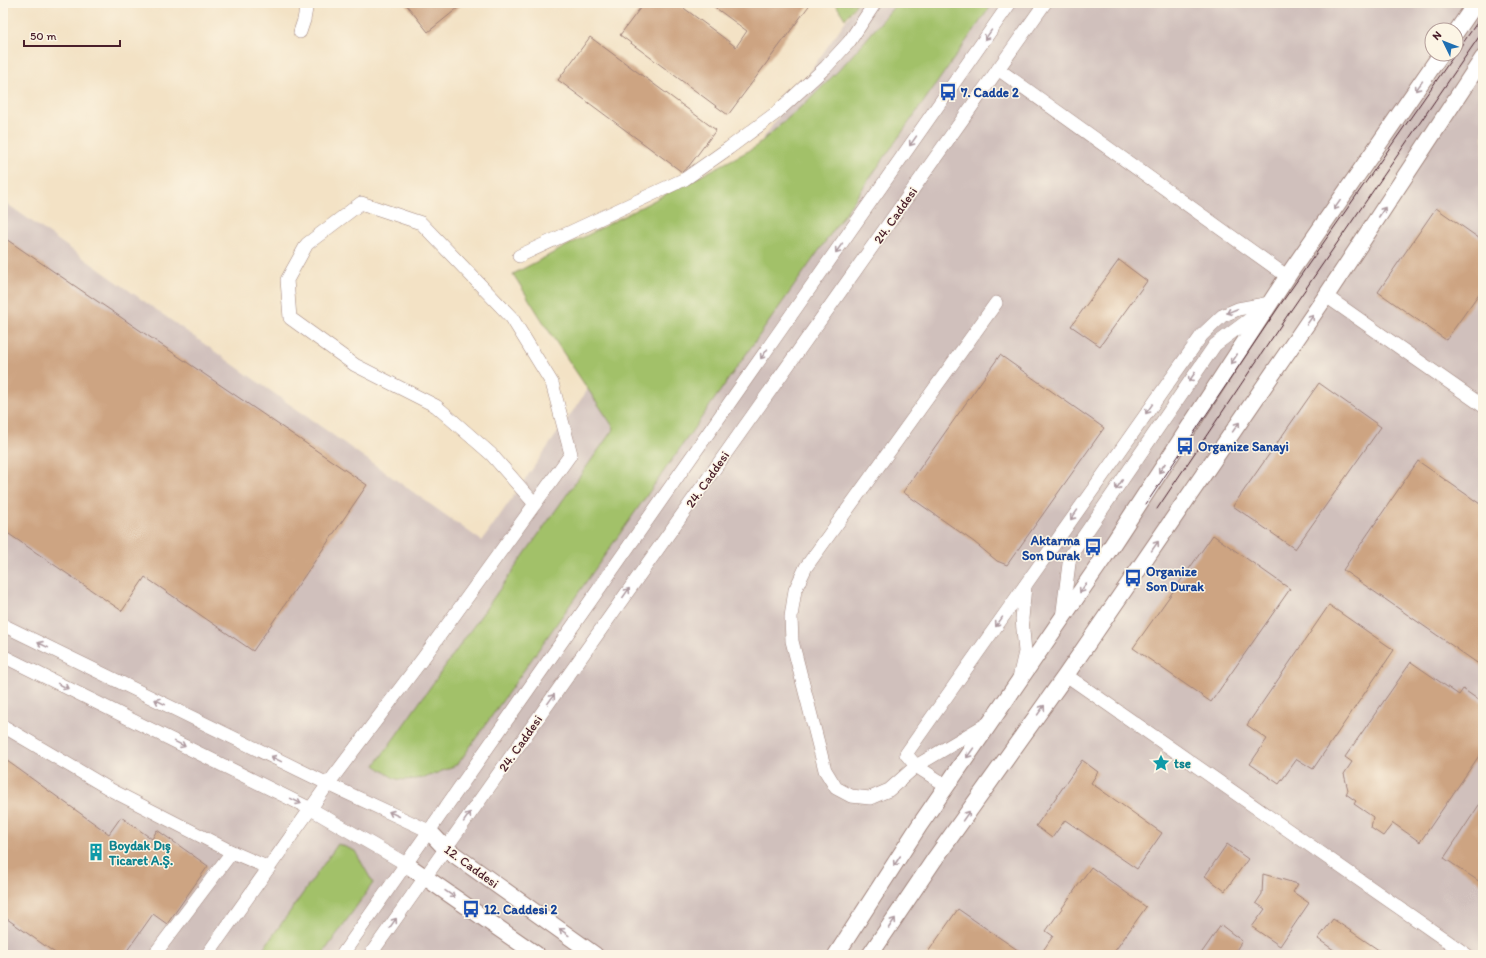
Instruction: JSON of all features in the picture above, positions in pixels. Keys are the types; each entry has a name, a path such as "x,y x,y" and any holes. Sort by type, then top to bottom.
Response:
{"main road":[{"path":"1463,22 1476,3"},
{"path":"870,955 934,860 1066,675 1326,296 1483,58"},
{"path":"836,955 947,786 1105,556 1288,276 1435,62"},
{"name":"12. Caddesi","path":"429,831 445,848 595,955"},
{"path":"406,864 538,955"}],"street":[{"path":"300,32 307,3"},
{"path":"519,256 685,179 753,131 807,86 849,42 875,3"},
{"name":"24. Caddesi","path":"342,955 1010,3"},
{"name":"24. Caddesi","path":"370,955 1045,3"},
{"path":"998,70 1288,276"},
{"path":"207,955 328,784 424,657 535,504 571,454 552,383 512,318 421,223 361,203 307,244 287,280 290,318 355,365 436,406 491,454 535,504"},
{"path":"1326,296 1483,406"},
{"path":"992,721 916,766 889,790 870,798 851,796 836,788 825,770 792,641 791,617 795,590 806,567 996,303"},
{"path":"947,786 916,766 906,754 1202,335 1222,316 1238,309 1270,303"},
{"path":"1061,619 1070,556 1215,345 1270,303"},
{"path":"1018,682 1025,652 1022,619 1026,585"},
{"path":"3,625 328,784 429,831"},
{"path":"3,656 311,809 406,864"},
{"path":"1066,675 1467,955"},
{"path":"3,726 113,791 232,852 269,868"},
{"path":"154,955 232,852"}],"shaded area":[{"path":"858,3 1483,3 1483,955 3,955 3,201 482,541"}],"green space":[{"path":"835,3 857,3 845,19"},
{"path":"897,3 993,3 458,764 420,778 404,780 394,778 389,775 375,765 614,428 554,339 513,274 754,148 812,97 839,70"},
{"path":"338,844 355,851 373,883 322,955 259,955"}],"building":[{"path":"405,3 464,3 428,32"},
{"path":"644,3 677,3 736,47 747,31 709,3 811,3 728,115 620,35"},
{"path":"590,37 716,130 689,166 682,172 558,80"},
{"path":"1436,208 1483,241 1483,288 1446,340 1378,292"},
{"path":"3,237 367,485 253,651 145,577 122,611 3,530"},
{"path":"1119,260 1147,281 1100,346 1071,326"},
{"path":"1000,355 1104,428 1007,565 997,561 974,542 903,492"},
{"path":"1319,383 1381,427 1295,549 1233,506"},
{"path":"1418,461 1483,506 1483,667 1343,570"},
{"path":"1213,535 1290,589 1211,702 1133,648"},
{"path":"1329,605 1394,650 1313,769 1297,759 1279,784 1250,764 1267,739 1247,725"},
{"path":"1411,662 1459,695 1463,689 1483,703 1483,750 1420,842 1393,823 1383,836 1371,828 1373,817 1354,804 1356,801 1346,794 1348,790 1344,774 1352,762 1345,757"},
{"name":"Boydak Dış Ticaret A.Ş.","path":"3,758 109,834 121,817 152,839 157,830 208,866 167,924 153,914 124,955 58,955 3,916"},
{"path":"1082,760 1098,772 1091,783 1162,833 1137,869 1065,820 1052,838 1036,826"},
{"path":"1483,799 1483,884 1444,858"},
{"path":"1227,844 1248,859 1225,891 1205,876"},
{"path":"1091,867 1146,907 1112,955 1040,955 1053,936 1046,931"},
{"path":"1263,874 1298,884 1293,892 1309,903 1280,946 1252,927 1265,909 1256,903 1262,894"},
{"path":"958,909 997,936 1025,955 926,955"},
{"path":"1333,919 1386,955 1341,955 1318,939"},
{"path":"1221,925 1242,941 1233,955 1200,955"}],"tram line":[{"path":"1464,41 1483,14"},
{"path":"1157,509 1289,313 1483,31"},
{"path":"1146,504 1278,308 1449,62"}],"place":[{"name":"7. Cadde 2","path":"948,92"},
{"name":"Organize Sanayi","path":"1185,446"},
{"name":"Aktarma Son Durak","path":"1093,547"},
{"name":"Organize Son Durak","path":"1133,578"},
{"name":"tse","path":"1161,763"},
{"name":"Boydak Dış Ticaret A.Ş.","path":"96,852"},
{"name":"12. Caddesi 2","path":"471,909"}]}
